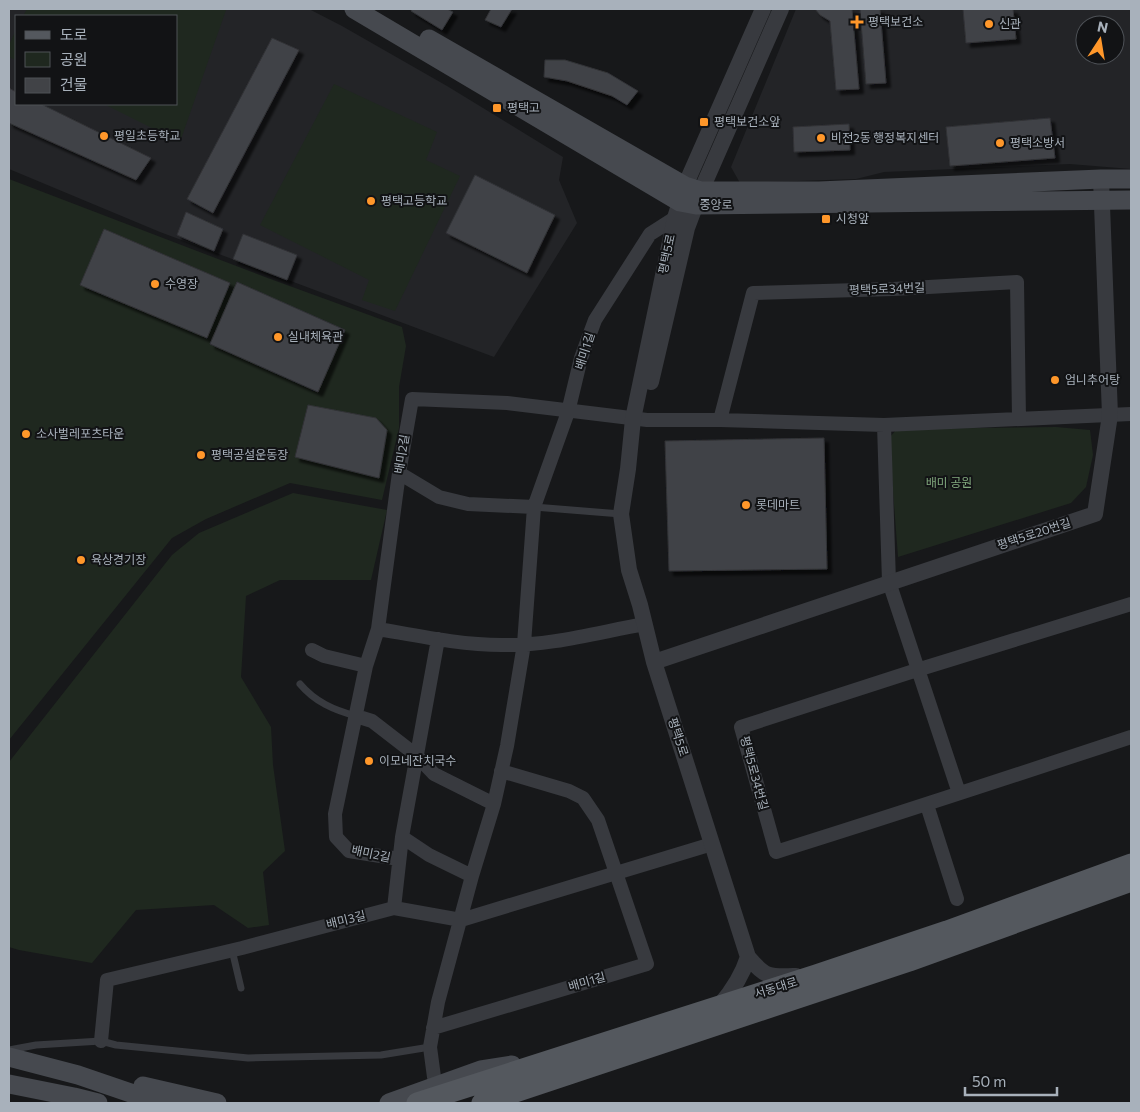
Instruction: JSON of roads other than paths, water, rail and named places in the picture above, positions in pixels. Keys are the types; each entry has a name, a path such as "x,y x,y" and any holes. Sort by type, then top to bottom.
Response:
{"main road":[{"path":"354,9 687,200"},
{"name":"중앙로","path":"376,9 687,200 1131,200"},
{"name":"중앙로","path":"687,200 819,191 1131,179"},
{"name":"서동대로","path":"417,1103 816,975 947,931 1131,864"},
{"name":"서동대로","path":"482,1103 909,961 1131,881"},
{"path":"389,1103 480,1070 565,1056"},
{"path":"9,1057 78,1075 160,1103"},
{"path":"78,1075 107,1077 217,1103"},
{"path":"9,1084 40,1103"},
{"path":"9,1084 98,1103"}],"street":[{"name":"평택5로","path":"748,957 654,662 629,570 621,514 633,419 687,200 763,9"},
{"path":"633,419 648,398 687,228 687,200 782,9"},
{"name":"평택5로20번길","path":"654,662 1095,514 1110,415 1101,179"},
{"name":"배미1길","path":"434,1076 430,1047 438,1002 472,876 494,804 524,644 534,507 568,412 581,358 595,320 650,234 687,200"},
{"name":"평택5로34번길","path":"720,420 753,293 893,289 1017,282 1019,419"},
{"name":"배미2길","path":"438,639 416,755 399,860 348,852 336,837 335,814 366,666 378,629 399,473 412,398 507,403 568,412"},
{"path":"568,412 633,419 884,425 1131,414"},
{"path":"884,425 889,582 959,793"},
{"path":"399,473 439,497 468,504 534,507"},
{"name":"평택5로34번길","path":"1131,604 741,727 776,852 927,805 1131,737"},
{"path":"378,629 438,639 501,645 524,644 645,624"},
{"path":"312,650 324,656 366,666"},
{"path":"356,716 372,721 416,755 434,774 494,804"},
{"name":"배미1길","path":"433,1028 647,964 598,820 582,798 569,791 501,771"},
{"path":"927,805 957,899"},
{"path":"402,837 430,855 472,876"},
{"path":"461,920 712,844"},
{"path":"394,908 399,860"},
{"name":"배미3길","path":"101,1041 107,980 394,908 461,920"},
{"path":"720,1005 732,992 742,974 748,957 758,968 772,977 816,975"}],"lane":[{"path":"534,507 621,514"},
{"path":"300,684 310,696 322,703 356,716"},
{"path":"232,950 240,988"},
{"path":"9,1050 36,1045 101,1041 116,1045 248,1058 381,1055 430,1047"}],"place":[{"name":"평택보건소","path":"857,22"},
{"name":"신관","path":"989,24"},
{"name":"평택고","path":"497,108"},
{"name":"평택보건소앞","path":"704,122"},
{"name":"평일초등학교","path":"104,136"},
{"name":"비전2동 행정복지센터","path":"821,138"},
{"name":"평택소방서","path":"1000,143"},
{"name":"평택고등학교","path":"371,201"},
{"name":"시청앞","path":"826,219"},
{"name":"수영장","path":"155,284"},
{"name":"실내체육관","path":"278,337"},
{"name":"엄니추어탕","path":"1055,380"},
{"name":"소사벌레포츠타운","path":"26,434"},
{"name":"평택공설운동장","path":"201,455"},
{"name":"롯데마트","path":"746,505"},
{"name":"육상경기장","path":"81,560"},
{"name":"이모네잔치국수","path":"369,761"}],"park label":[{"name":"배미 공원","path":"949,483"}]}
